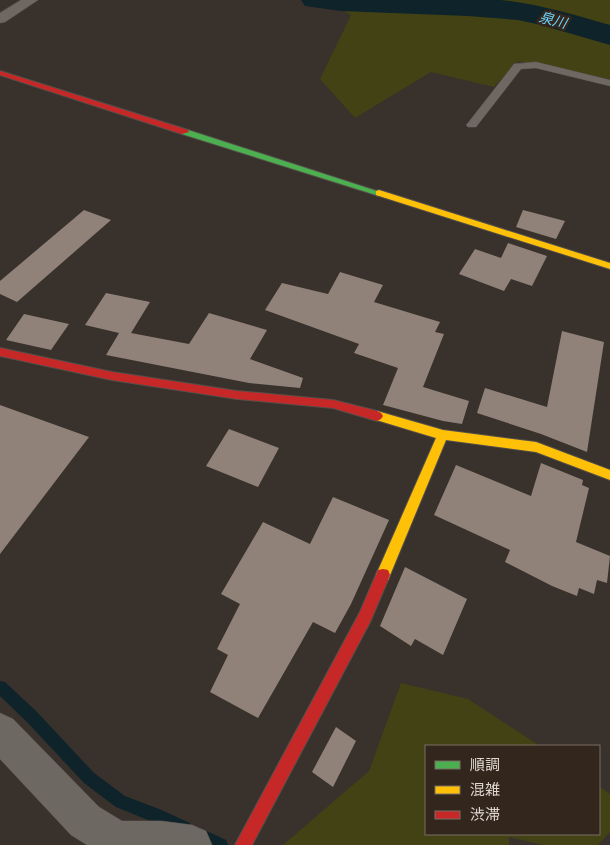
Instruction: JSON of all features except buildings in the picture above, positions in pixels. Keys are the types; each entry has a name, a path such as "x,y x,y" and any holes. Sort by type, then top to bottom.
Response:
{"street":[{"path":"0,19 31,0"},
{"path":"0,73 610,266"},
{"path":"0,352 122,378 237,396 333,404 444,435 536,447 610,475"},
{"path":"245,841 366,617 444,435"},
{"path":"0,732 85,821 118,841 161,841 192,845"}],"lane":[{"path":"472,125 518,66 536,65 610,83"}],"shaded area":[{"path":"320,0 610,0 610,79 518,61 494,87 431,72 355,118 320,79 351,15"},
{"path":"401,683 468,699 538,745 425,745 425,835 600,835 600,787 610,794 610,832 598,845 543,845 509,837 509,845 283,845 369,771"}],"waterway":[{"name":"泉川","path":"316,0 366,4 493,8 552,18 610,35"},
{"path":"0,687 32,717 89,778 121,802 185,828"},
{"path":"198,834 221,845"}],"traffic: fast":[{"path":"185,132 379,193"}],"traffic: slow":[{"path":"379,193 610,266"},
{"path":"377,416 443,435 536,447 610,475"},
{"path":"383,575 443,435"}],"traffic: jam":[{"path":"0,73 185,132"},
{"path":"0,352 112,376 237,395 333,404 377,416"},
{"path":"243,845 365,617 383,575"}]}
